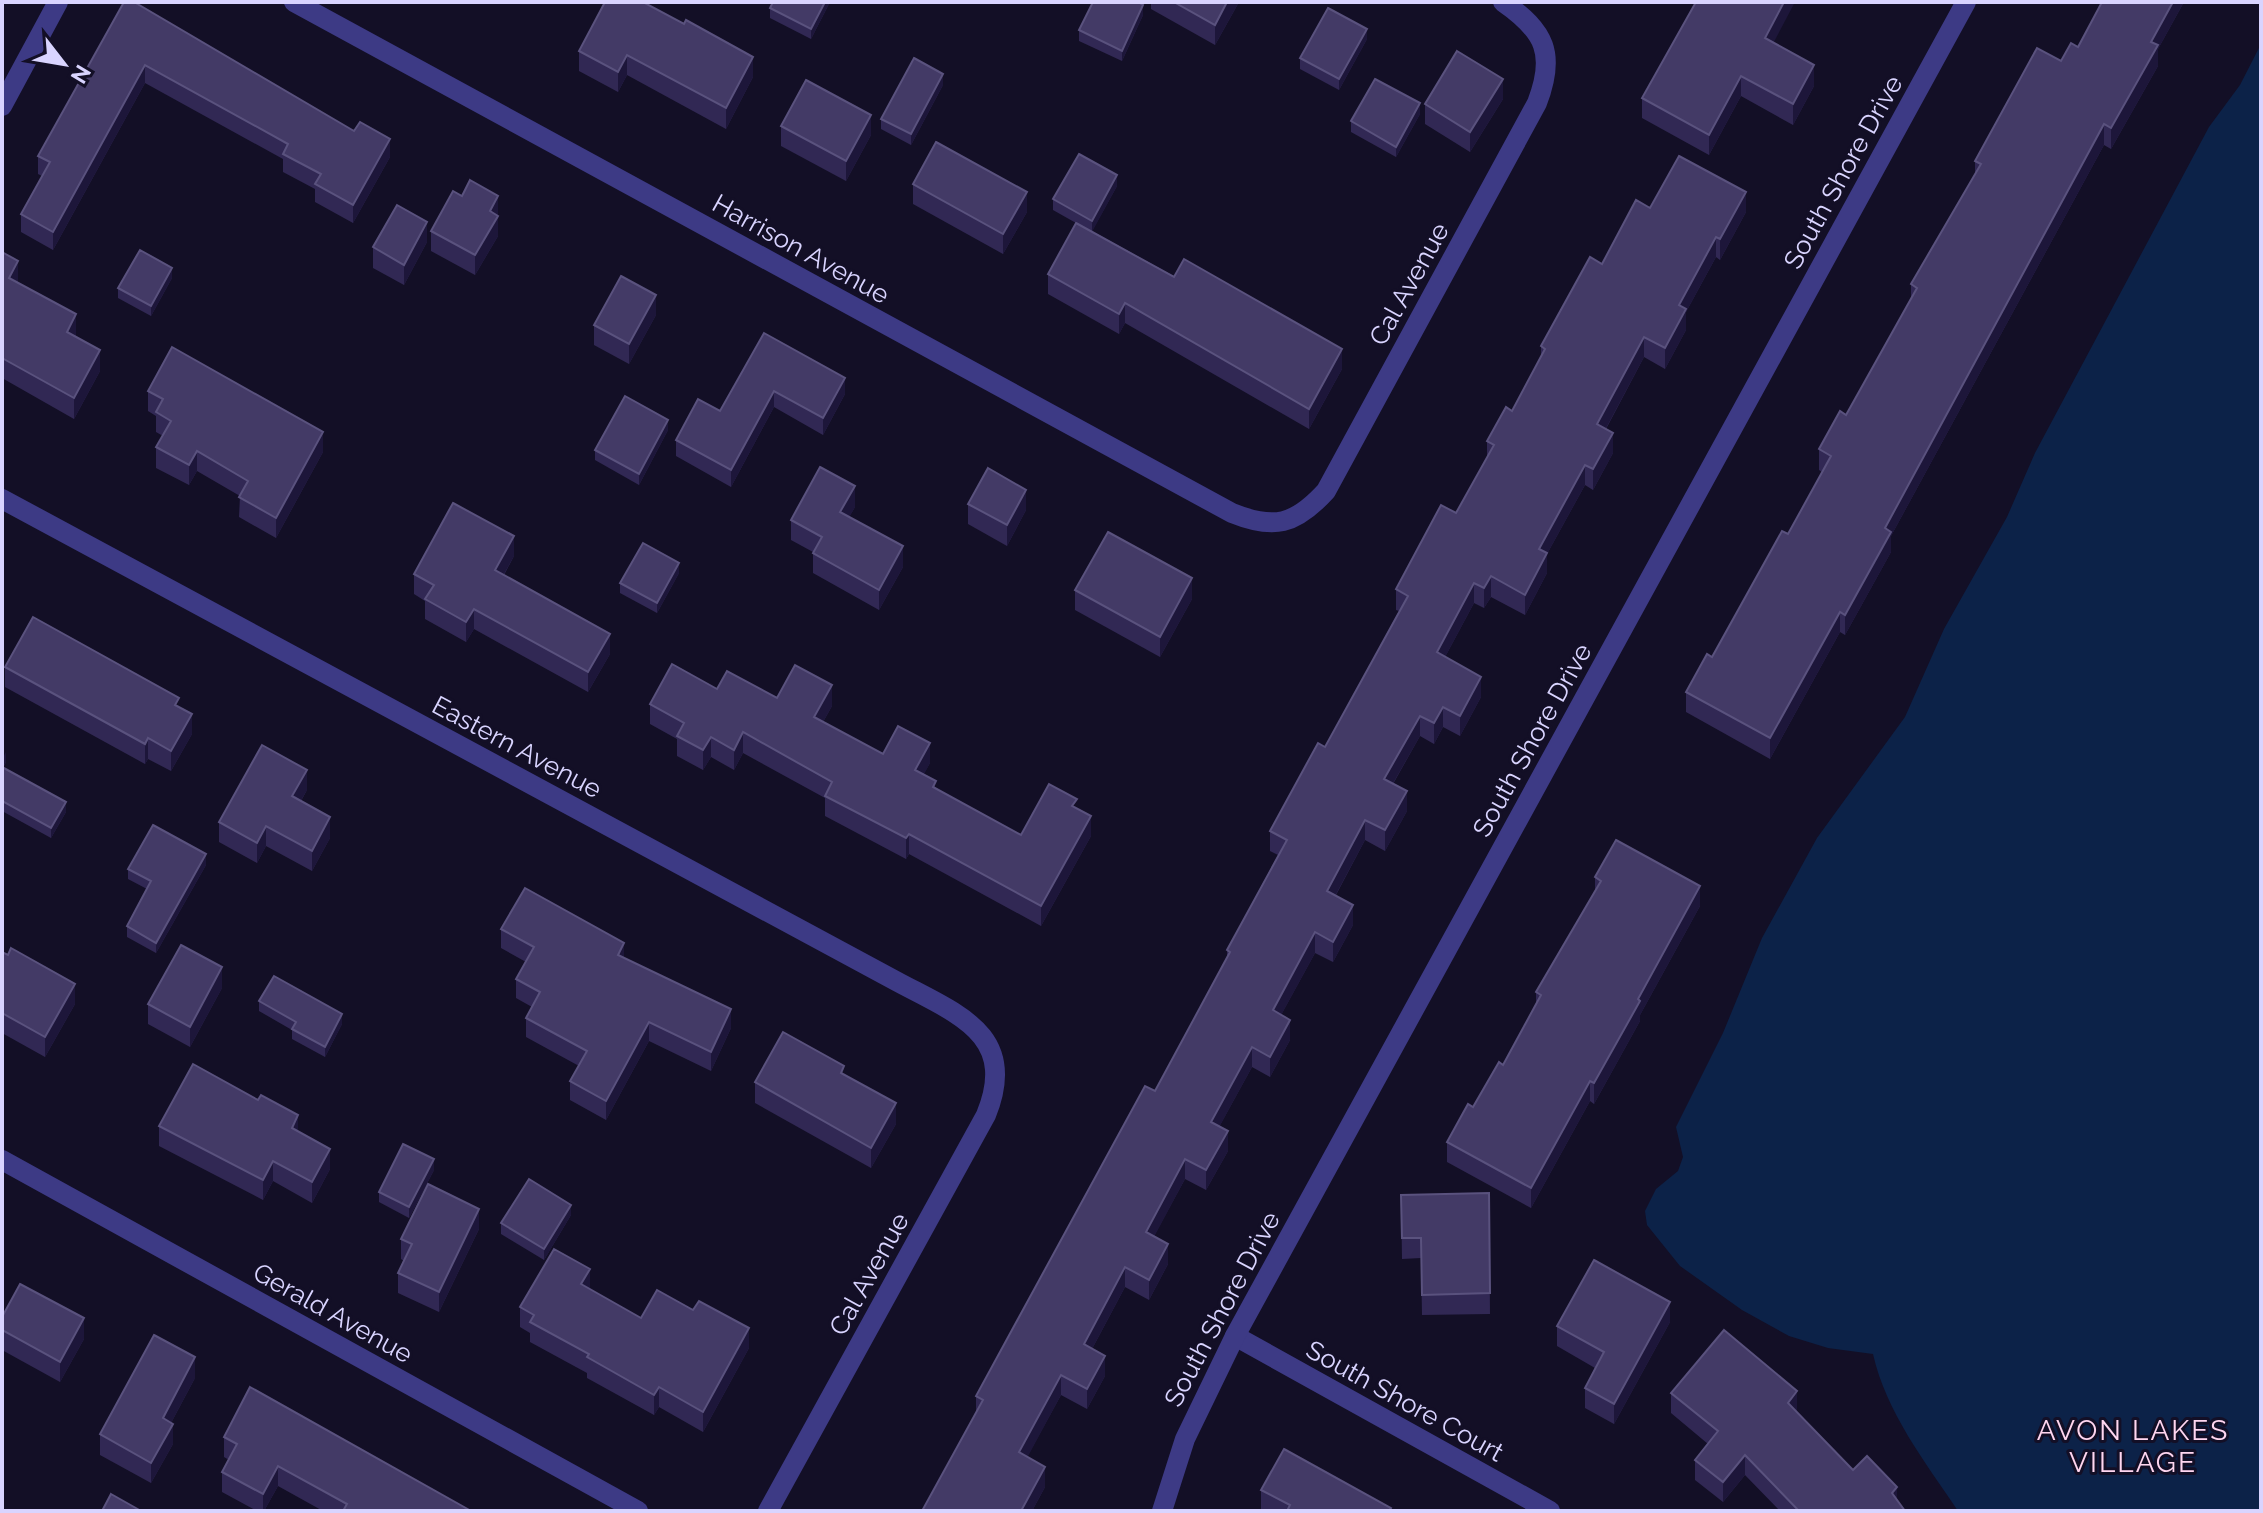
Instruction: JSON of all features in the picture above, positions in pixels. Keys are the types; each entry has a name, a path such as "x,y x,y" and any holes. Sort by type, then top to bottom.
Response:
{"street":[{"path":"2,106 58,2"},
{"name":"Harrison Avenue","path":"294,2 1232,513 1269,524 1289,521"},
{"name":"Cal Avenue","path":"1289,521 1309,510 1326,491 1537,103 1547,78 1547,54 1533,26 1503,2"},
{"name":"South Shore Drive","path":"1162,1511 1185,1439 1235,1336 1966,2"},
{"name":"Eastern Avenue","path":"2,499 950,1010 985,1037 995,1055"},
{"name":"Cal Avenue","path":"768,1511 986,1115 997,1077 995,1055"},
{"name":"Gerald Avenue","path":"2,1160 638,1511"},
{"name":"South Shore Court","path":"1235,1336 1550,1511"}],"water":[{"path":"2261,44 2261,1511 1958,1511 1897,1416 1873,1354 1828,1348 1789,1336 1742,1310 1680,1266 1647,1225 1645,1211 1656,1189 1678,1171 1683,1157 1676,1127 1723,1033 1762,938 1817,838 1905,717 1944,629 2007,517 2035,453 2209,127 2240,85"}],"building":[{"path":"124,2 134,2 354,131 360,122 390,139 353,205 315,184 321,174 283,154 288,144 145,65 53,232 21,214 50,162 38,156"},
{"path":"605,2 643,2 684,24 686,20 753,57 726,108 627,55 618,72 579,51"},
{"path":"773,2 825,2 811,29 770,8"},
{"path":"1093,2 1138,2 1143,5 1122,51 1079,30"},
{"path":"1174,2 1227,2 1215,25"},
{"path":"1696,2 1784,2 1765,38 1814,65 1793,104 1741,76 1709,135 1642,98"},
{"path":"2102,2 2173,2 2151,42 2158,45 2111,128 2104,124 1885,528 1891,532 1845,615 1840,612 1770,738 1686,692 1707,654 1712,657 1782,531 1788,534 1831,456 1819,449 1840,411 1846,415 1917,288 1911,284 1981,164 1975,161 2037,48 2061,61 2071,43 2078,47"},
{"path":"1328,8 1367,29 1339,79 1300,58"},
{"path":"1457,51 1503,79 1470,132 1425,104"},
{"path":"914,58 943,74 911,134 881,119"},
{"path":"1375,79 1420,103 1396,147 1351,121"},
{"path":"806,80 871,115 846,161 781,126"},
{"path":"936,142 1027,192 1003,234 913,184"},
{"path":"1079,154 1117,175 1092,221 1053,199"},
{"path":"1679,156 1746,192 1720,239 1716,237 1679,305 1686,309 1665,348 1644,337 1597,424 1613,433 1593,469 1585,465 1539,549 1547,553 1525,595 1491,576 1484,588 1474,583 1437,652 1481,677 1460,716 1443,707 1434,723 1420,716 1384,779 1407,791 1385,830 1365,820 1327,891 1353,905 1333,942 1315,932 1273,1010 1290,1020 1270,1057 1252,1047 1211,1122 1228,1131 1206,1170 1185,1159 1146,1232 1168,1244 1149,1280 1125,1267 1084,1344 1105,1356 1087,1389 1061,1375 1019,1452 1045,1467 1021,1511 922,1511 983,1400 976,1396 1145,1086 1155,1091 1230,952 1227,950 1287,840 1270,831 1318,743 1325,747 1408,596 1396,589 1441,505 1456,513 1494,445 1487,441 1506,407 1512,411 1545,349 1541,346 1590,257 1602,264 1636,200 1650,208"},
{"path":"470,180 498,196 490,211 498,216 475,255 431,231 453,191 462,196"},
{"path":"397,205 427,222 404,265 373,247"},
{"path":"1076,223 1174,277 1184,259 1342,349 1309,409 1125,303 1119,314 1048,274"},
{"path":"140,250 172,268 151,306 118,288"},
{"path":"2,252 18,261 9,278 76,314 67,332 100,350 74,398 2,358"},
{"path":"621,276 656,295 629,344 594,325"},
{"path":"764,333 845,378 823,418 774,391 731,470 676,440 698,399 720,411"},
{"path":"172,347 323,432 276,518 239,497 248,481 197,451 189,465 156,447 171,421 156,412 163,399 148,391"},
{"path":"625,396 668,420 639,474 595,450"},
{"path":"820,467 855,486 840,512 903,546 879,590 813,553 822,537 791,520"},
{"path":"988,468 1026,490 1007,525 968,504"},
{"path":"453,503 514,536 495,570 610,634 588,672 474,609 466,622 425,599 434,585 414,574"},
{"path":"1108,532 1192,578 1160,637 1075,590"},
{"path":"643,543 679,563 657,603 620,583"},
{"path":"33,617 179,698 175,705 192,714 171,751 148,738 145,744 5,667"},
{"path":"672,664 717,689 727,671 777,698 795,665 832,685 814,717 883,754 898,726 930,743 915,770 936,781 933,787 1021,835 1049,784 1077,799 1072,806 1091,816 1041,906 909,834 906,838 825,796 832,782 743,732 734,750 711,737 703,750 677,736 684,723 650,704"},
{"path":"262,745 307,770 292,796 330,817 312,851 266,826 257,843 219,822"},
{"path":"2,767 66,802 51,828 2,801"},
{"path":"153,825 206,854 156,943 127,926 151,881 128,869"},
{"path":"1616,840 1700,886 1638,999 1640,1001 1594,1083 1590,1081 1531,1188 1447,1142 1468,1104 1473,1107 1499,1062 1503,1065 1541,995 1536,992 1601,881 1595,877"},
{"path":"525,888 624,943 618,955 731,1009 711,1052 649,1022 606,1101 570,1081 587,1051 526,1018 540,992 516,979 534,947 501,929"},
{"path":"181,945 222,967 190,1027 148,1004"},
{"path":"11,948 75,984 45,1037 2,1013 2,952 8,955"},
{"path":"274,976 342,1014 325,1047 292,1029 296,1022 259,1001"},
{"path":"783,1032 844,1066 841,1073 896,1103 871,1148 755,1082"},
{"path":"193,1064 258,1100 261,1095 298,1115 292,1128 330,1149 312,1182 273,1161 263,1180 159,1126"},
{"path":"403,1144 434,1159 409,1207 379,1192"},
{"path":"529,1179 571,1205 544,1249 501,1223"},
{"path":"428,1184 479,1209 439,1292 398,1273 412,1244 401,1239"},
{"path":"1489,1193 1490,1293 1422,1295 1421,1238 1402,1238 1401,1195"},
{"path":"554,1249 590,1269 581,1284 641,1318 657,1290 693,1310 699,1301 749,1328 703,1412 659,1387 654,1395 530,1322 534,1315 520,1307"},
{"path":"1594,1260 1670,1302 1614,1404 1585,1388 1604,1352 1557,1326"},
{"path":"20,1284 84,1318 60,1362 2,1330 2,1317"},
{"path":"1724,1330 1797,1391 1788,1403 1853,1470 1867,1456 1897,1487 1892,1493 1905,1511 1799,1511 1745,1455 1723,1482 1695,1460 1718,1431 1671,1393"},
{"path":"154,1335 195,1357 163,1418 173,1424 151,1463 100,1434"},
{"path":"250,1387 471,1511 343,1511 347,1504 278,1466 263,1494 222,1472 237,1444 224,1437"},
{"path":"1284,1449 1391,1508 1389,1511 1287,1511 1290,1505 1261,1490"},
{"path":"111,1494 141,1511 102,1511"}],"district":[{"name":"AVON LAKES VILLAGE","path":"2133,1446"}]}
